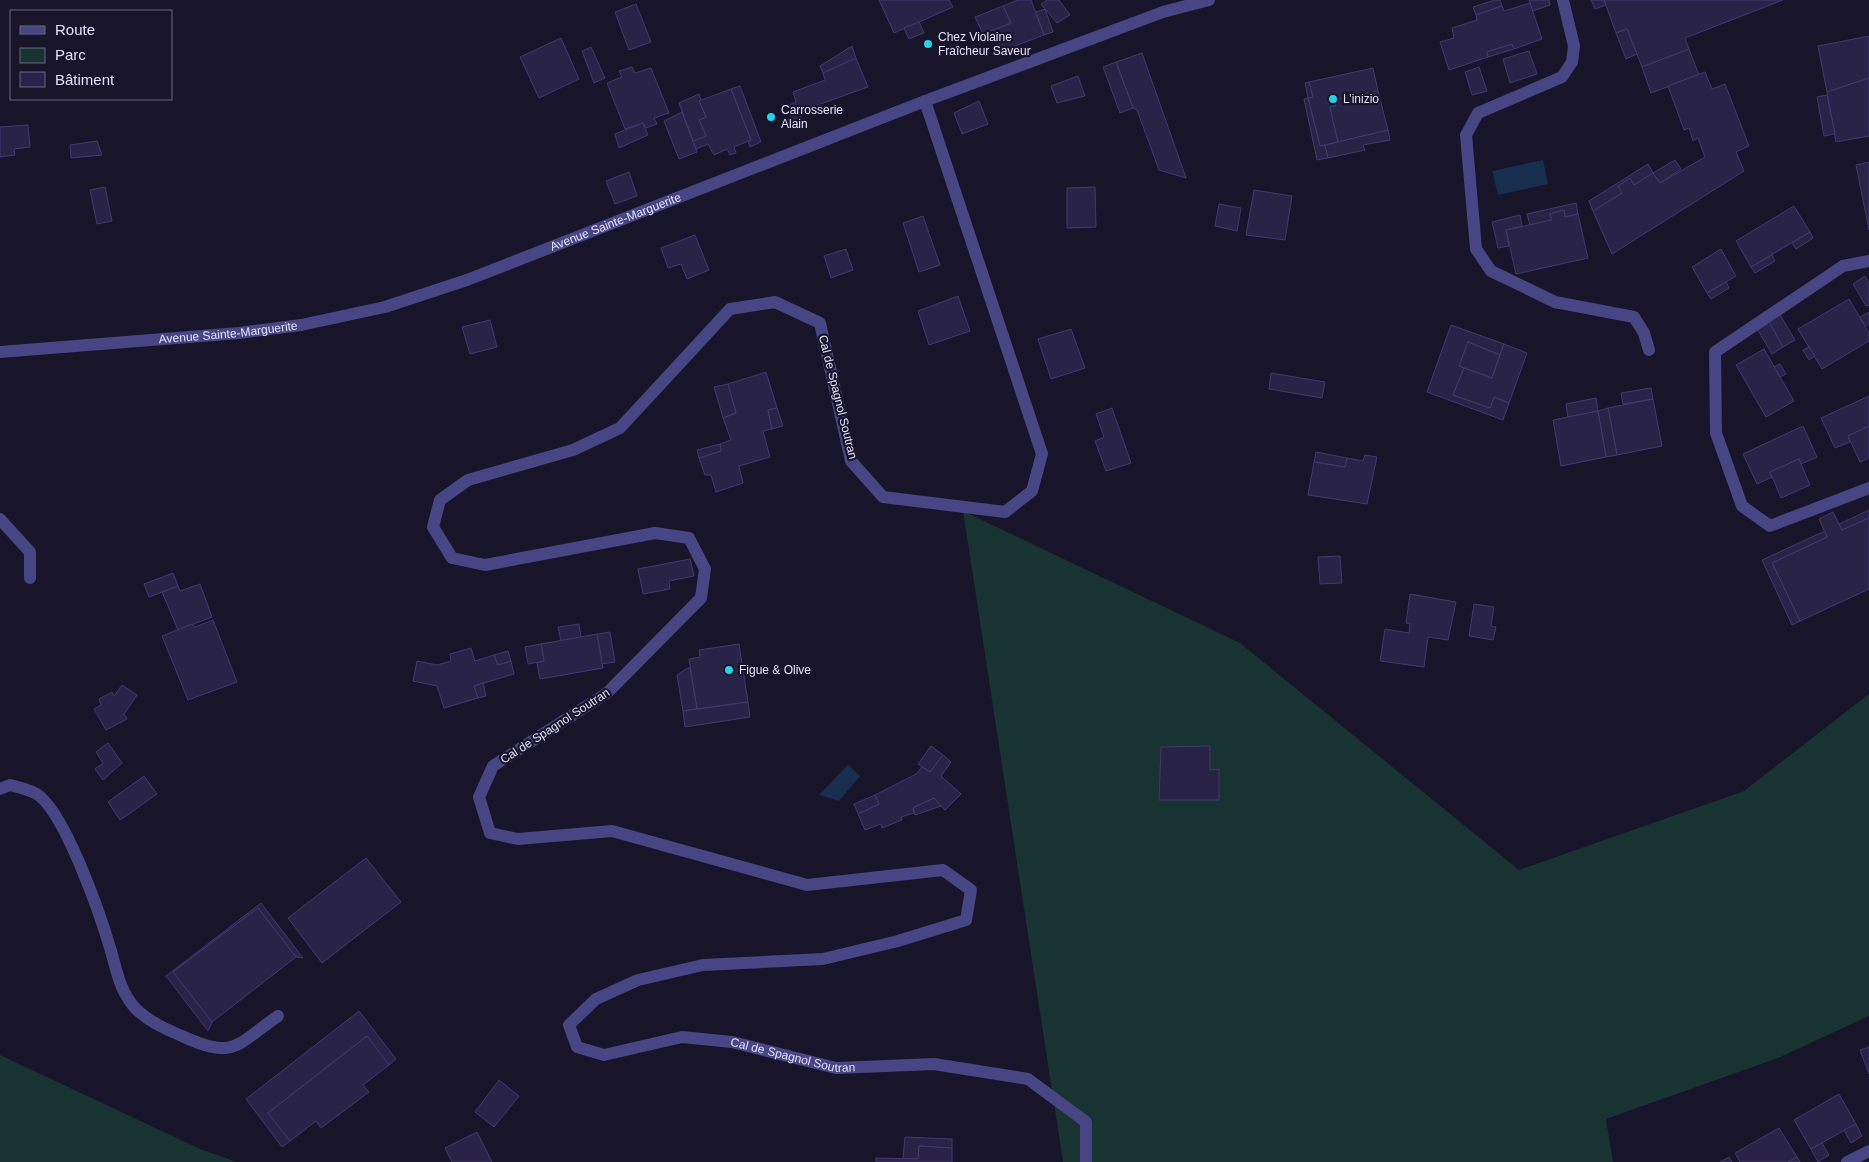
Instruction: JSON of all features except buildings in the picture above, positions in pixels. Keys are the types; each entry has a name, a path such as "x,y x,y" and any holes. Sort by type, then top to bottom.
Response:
{"street":[{"name":"Avenue Sainte-Marguerite","path":"0,352 239,333 301,325 385,307 467,280 925,101 1163,12 1209,0"},
{"path":"1563,0 1574,46 1572,62 1562,77 1478,113 1466,135 1476,249 1491,271 1555,302 1634,318 1644,333 1649,350"},
{"name":"Cal de Spagnol Soutran","path":"925,101 1042,454 1032,491 1005,512 883,497 851,461 820,323 775,302 730,310 620,428 573,450 468,480 440,500 433,527 452,558 485,565 655,533 689,538 705,569 701,598 607,693 493,766 479,797 490,833 518,839 612,831 807,885 943,870 971,890 966,920 898,941 823,960 702,966 638,980 596,999 569,1025 577,1047 604,1055 682,1037 732,1042 836,1068 934,1064 1028,1079 1086,1122 1086,1162"},
{"path":"1869,261 1843,266 1715,352 1716,432 1742,506 1770,526 1869,488"},
{"path":"0,519 30,552 30,578"},
{"path":"0,789 10,785 36,793 53,810 92,890 120,986 137,1009 173,1032 206,1047 224,1050 234,1048 278,1016"},
{"path":"1847,1162 1869,1151"}],"green space":[{"path":"963,511 1240,643 1519,870 1744,791 1869,694 1869,1016 1778,1058 1606,1119 1613,1162 1063,1162"},
{"path":"0,1055 200,1149 237,1162 0,1162"}],"water":[{"path":"1543,160 1548,184 1498,195 1492,171"},
{"path":"848,765 860,776 839,801 819,795"}],"place":[{"name":"Chez Violaine Fraîcheur Saveur","path":"928,44"},
{"name":"L’inizio","path":"1333,99"},
{"name":"Carrosserie Alain","path":"771,117"},
{"name":"Figue & Olive","path":"729,670"}]}
